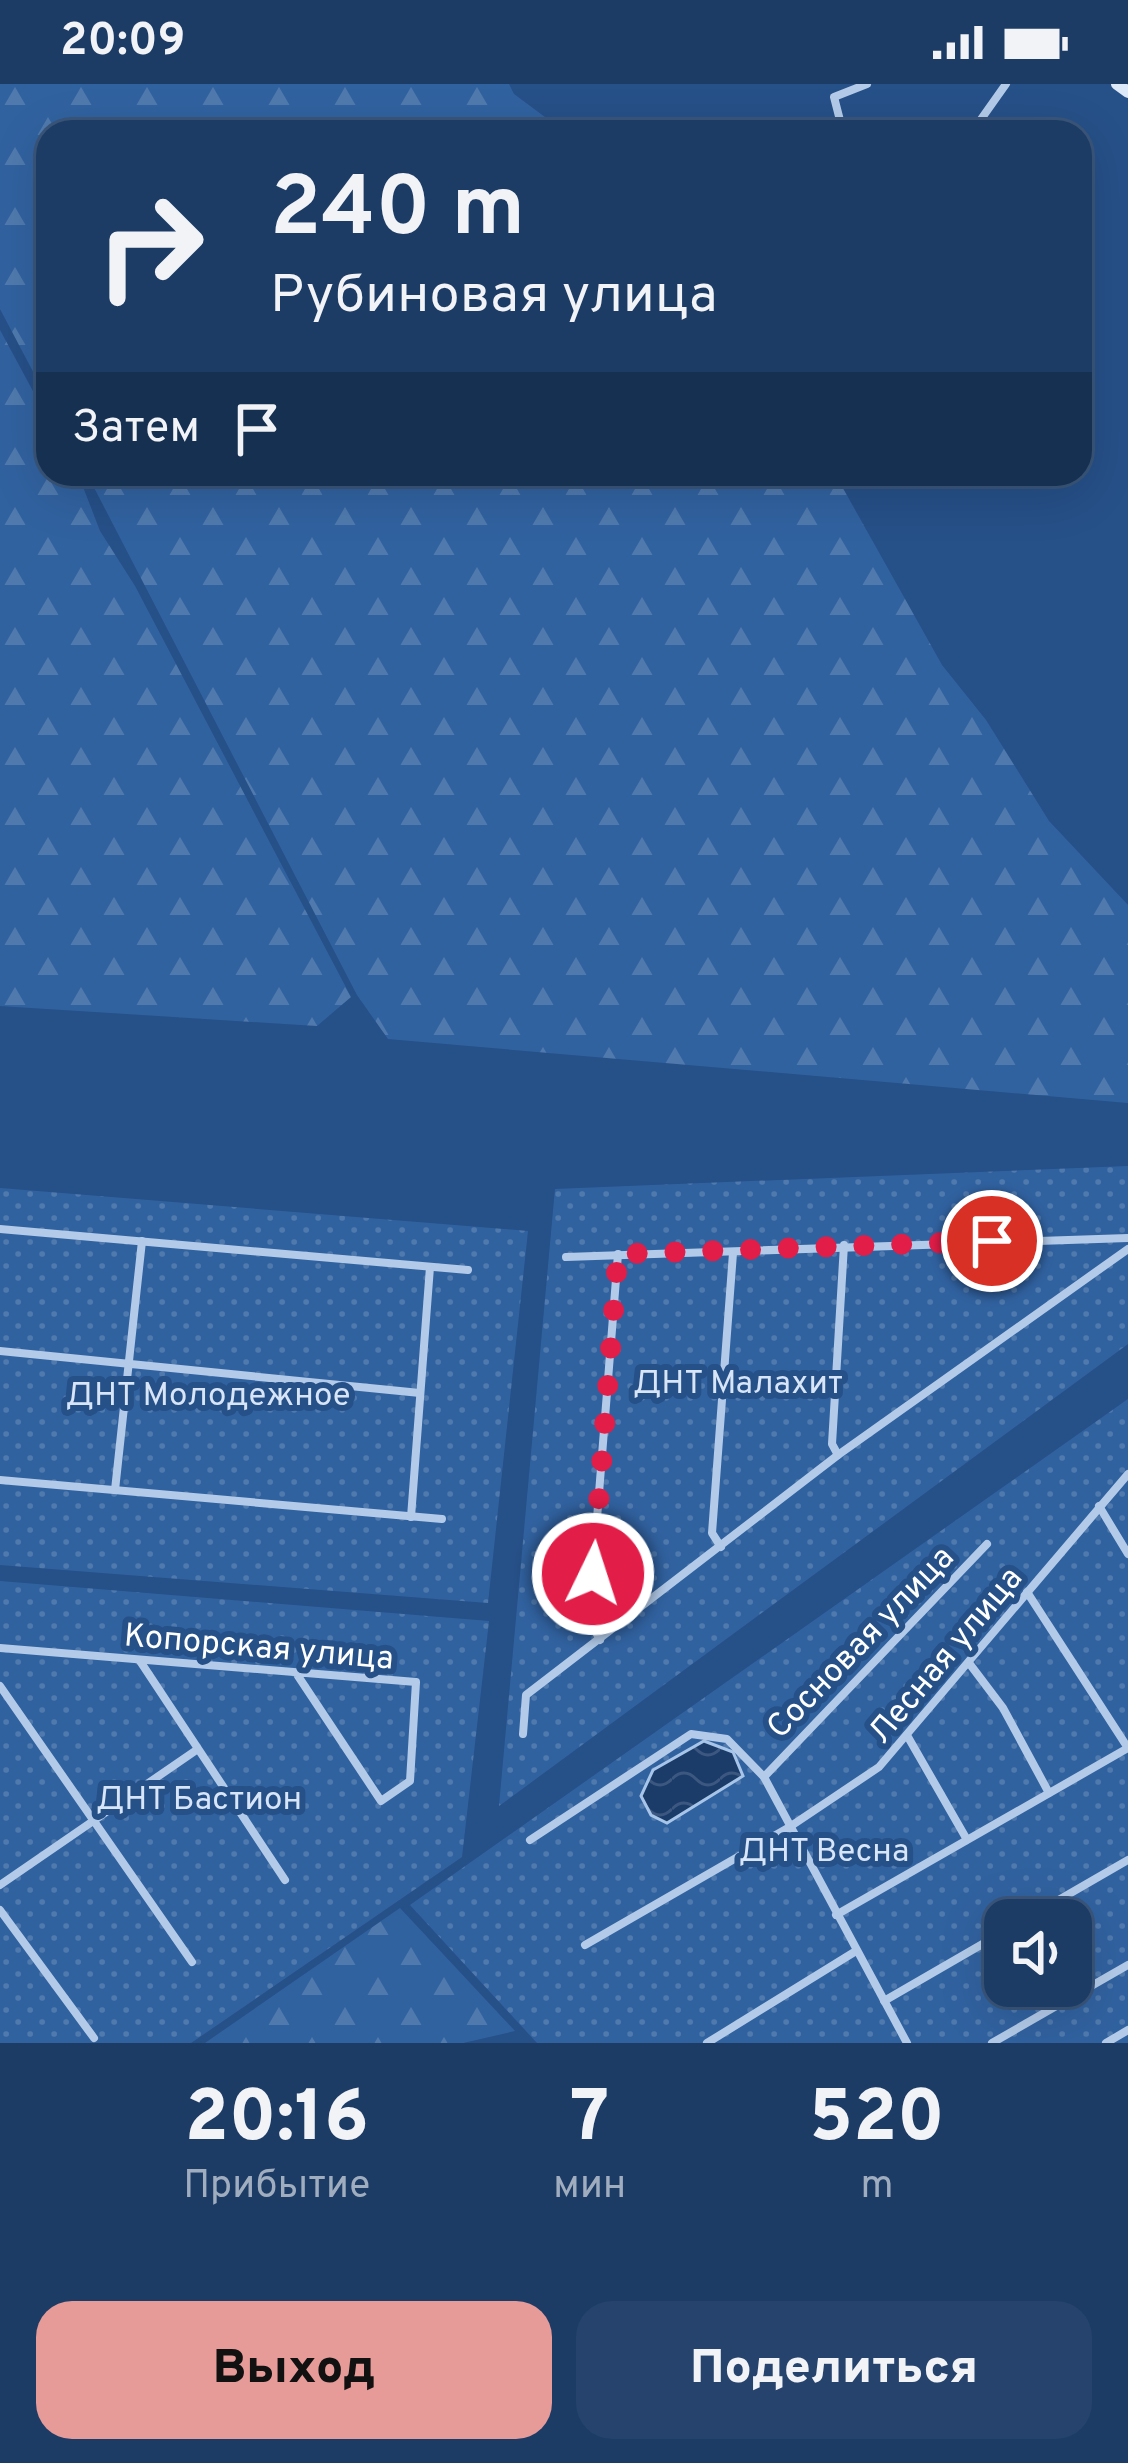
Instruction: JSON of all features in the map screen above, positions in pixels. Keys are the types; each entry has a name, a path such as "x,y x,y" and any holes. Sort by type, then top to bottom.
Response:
{"main road":[{"path":"1117,84 1128,92"}],"street":[{"path":"840,120 834,97 867,84"},
{"path":"980,120 1006,84"},
{"path":"0,1228 468,1270"},
{"path":"566,1256 1128,1238"},
{"path":"115,1490 142,1241"},
{"path":"838,1455 832,1444 844,1245"},
{"path":"523,1733 526,1695 838,1455 1128,1249"},
{"path":"721,1547 712,1533 733,1252"},
{"path":"600,1640 589,1619 618,1254"},
{"path":"411,1516 430,1267"},
{"path":"0,1351 420,1393"},
{"name":"Лесная улица","path":"585,1946 788,1828 879,1768 1128,1474"},
{"path":"0,1480 442,1519"},
{"path":"1099,1506 1128,1554"},
{"name":"Сосновая улица","path":"530,1840 691,1734 727,1739 764,1777 987,1544"},
{"path":"836,1915 1128,1748 1027,1592"},
{"name":"Копорская улица","path":"0,1648 298,1676 416,1682 410,1781 381,1801 298,1676"},
{"path":"140,1660 195,1751 285,1880"},
{"path":"969,1664 1003,1708 1049,1793"},
{"path":"0,1687 192,1962"},
{"path":"908,1737 966,1838"},
{"path":"0,1886 195,1751"},
{"path":"764,1777 908,2043"},
{"path":"1060,1899 1128,1860"},
{"path":"0,1910 94,2038"},
{"path":"884,2001 984,1943"},
{"path":"707,2043 856,1951"},
{"path":"992,2043 1128,1965"},
{"path":"1106,2043 1128,2030"}],"green space":[{"path":"0,84 509,84 514,94 549,120 36,120 36,377 0,309"},
{"path":"0,330 36,397 36,486 83,486 100,531 135,586 351,997 317,1026 0,1006"},
{"path":"93,486 842,486 942,665 986,720 1049,821 1128,905 1128,1103 388,1039 357,995"},
{"name":"ДНТ Малахит","path":"1128,1166 1128,1344 499,1806 555,1189"},
{"name":"ДНТ Молодежное","path":"0,1188 528,1231 488,1603 0,1565"},
{"name":"ДНТ Весна","path":"1128,1399 1128,2043 537,2043 410,1905"},
{"name":"ДНТ Бастион","path":"0,1581 489,1621 462,1857 191,2043 0,2043"},
{"path":"400,1908 515,2031 463,2043 205,2043"}],"water":[{"path":"704,1741 733,1752 743,1776 667,1823 651,1815 641,1796 653,1770"}],"route":[{"path":"593,1574 618,1254 992,1241"}]}
